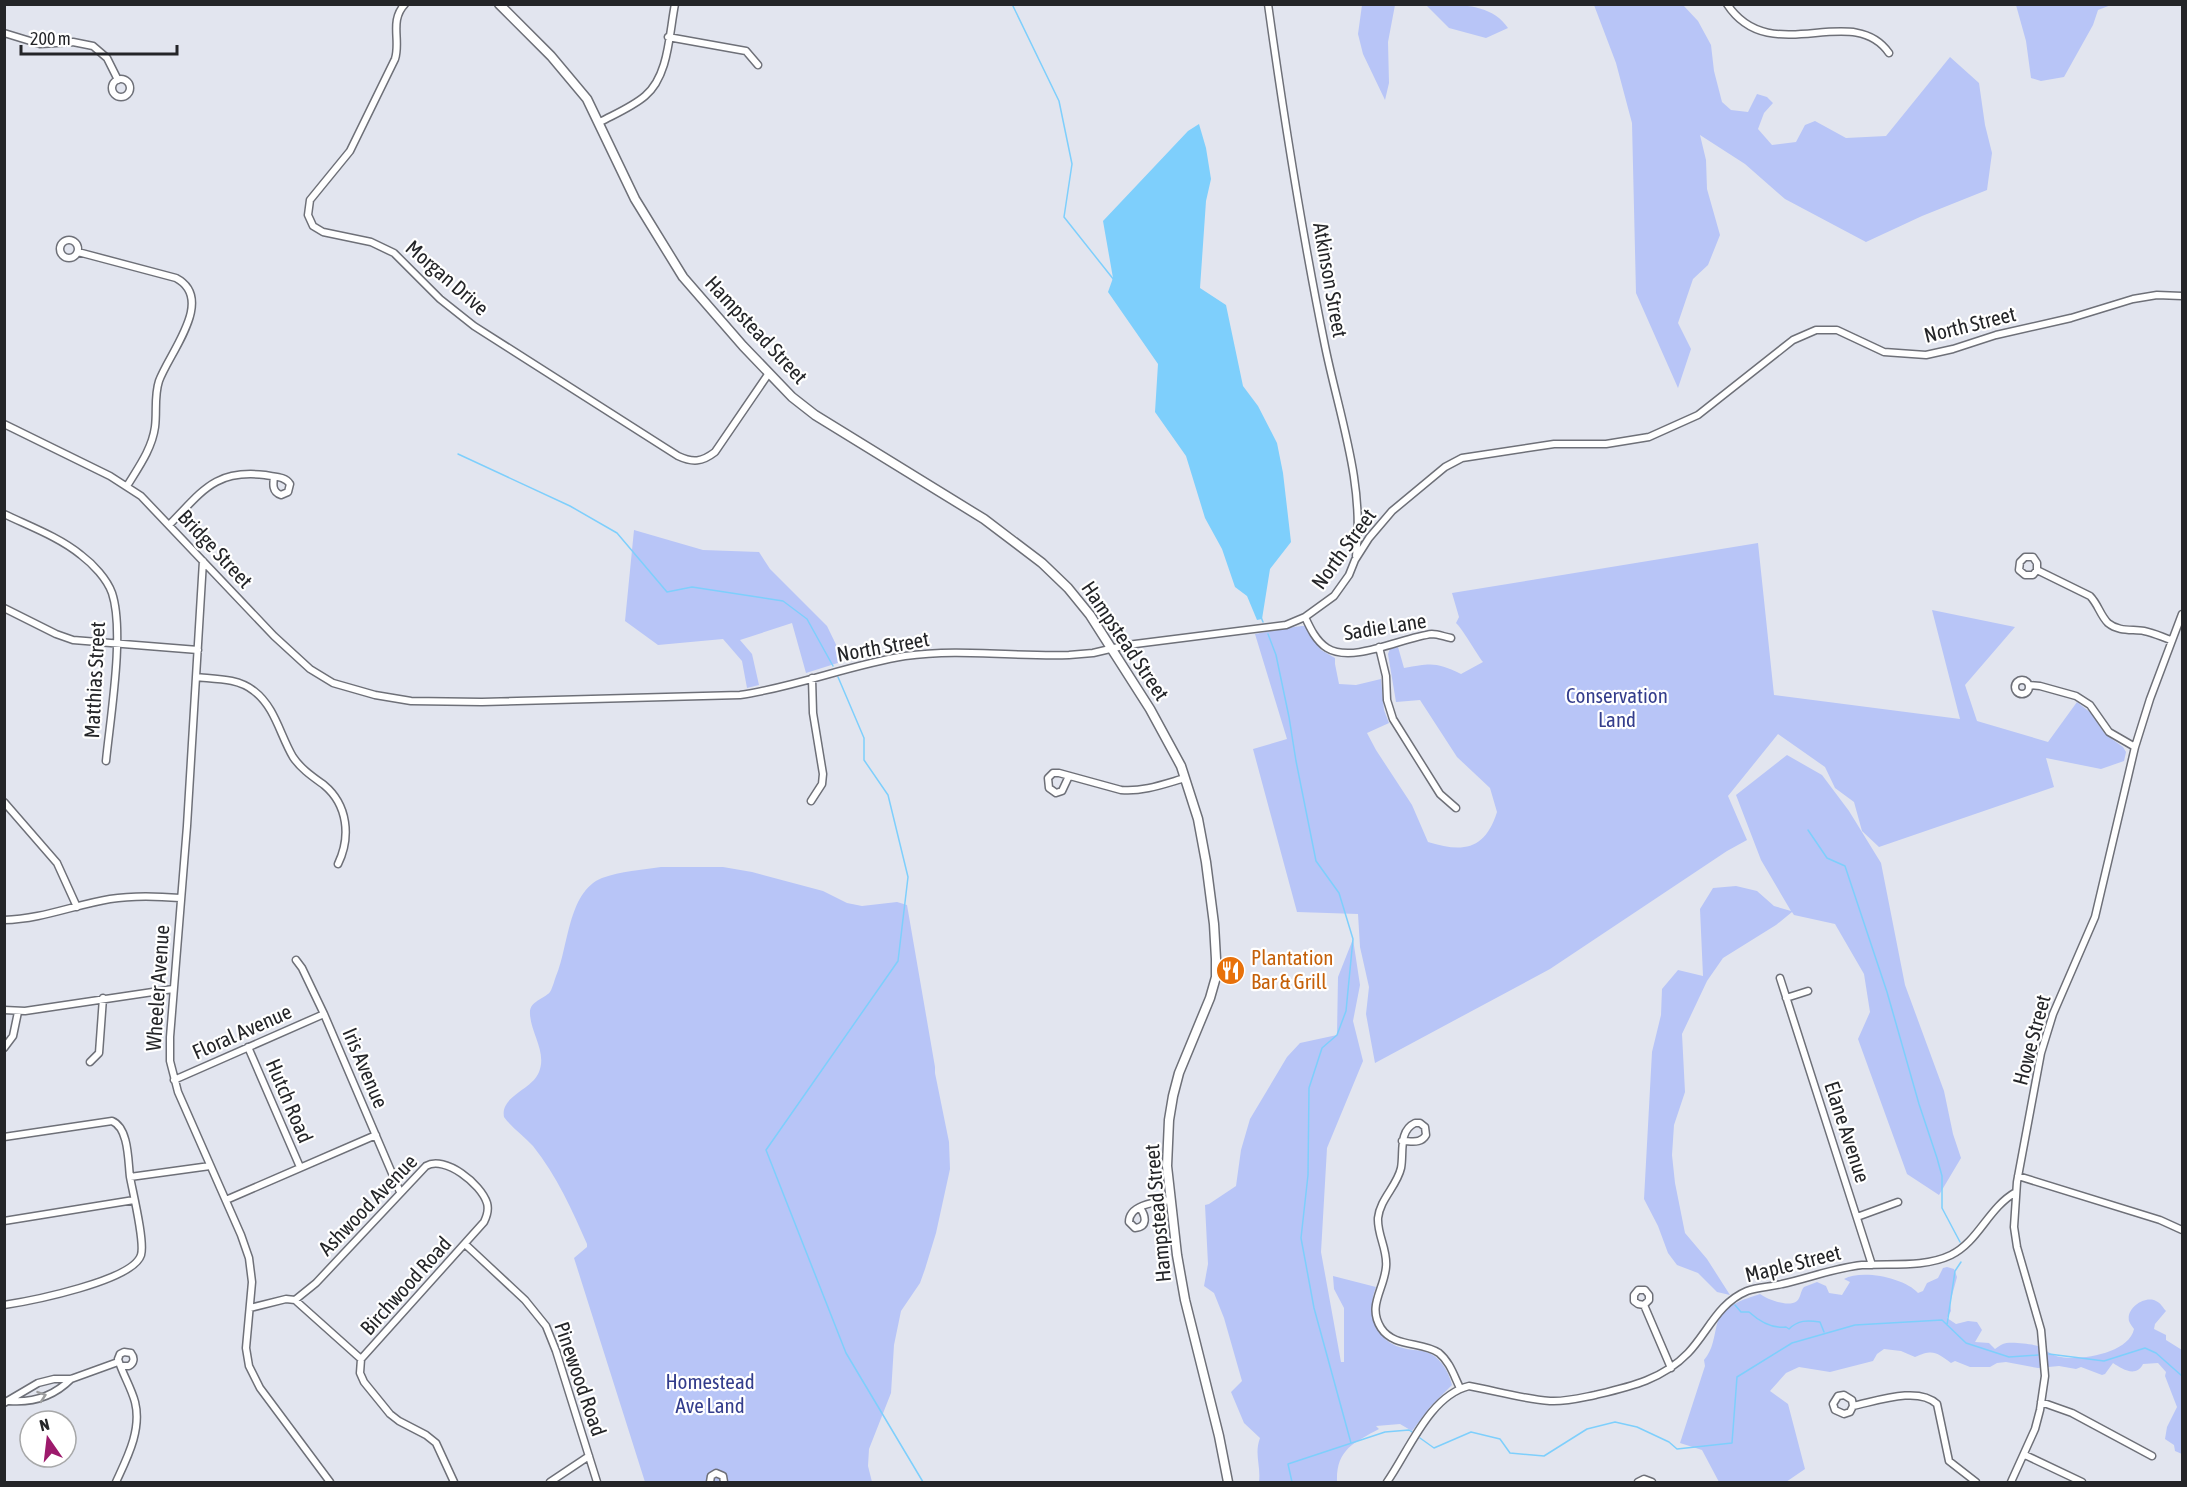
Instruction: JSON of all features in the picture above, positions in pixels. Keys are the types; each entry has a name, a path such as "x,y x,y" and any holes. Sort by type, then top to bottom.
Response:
{"main road":[{"name":"Hampstead Street","path":"500,4 576,83 600,122 635,199 670,258 687,282 743,346 792,397 815,416 984,519 1042,563 1087,610 1172,746 1198,819 1215,933 1216,977 1210,998 1179,1073 1169,1120 1167,1166 1177,1261 1228,1482"}],"street":[{"name":"Morgan Drive","path":"405,4 396,18 396,55 362,127 350,151 310,200 308,215 313,226 323,232 377,244 394,253 440,299 474,326 678,456 691,461 704,460 715,452 769,373"},
{"path":"600,122 637,102 657,83 675,4"},
{"name":"Atkinson Street","path":"1268,4 1312,276 1335,395 1355,476 1358,536 1355,560"},
{"path":"1727,4 1739,18 1757,27 1777,30 1793,27"},
{"path":"1874,31 1881,38 1889,53"},
{"path":"4,33 40,44 73,42 93,46 107,58 118,80"},
{"path":"669,37 746,51 758,64"},
{"path":"78,252 176,278 186,286 191,297 191,315 158,384 154,435 147,453 127,486"},
{"name":"North Street","path":"395,699 455,702 723,696 763,692 879,661 921,654 946,652 1058,656 1093,653 1111,648 1205,634 1280,626 1305,617 1338,591 1349,575 1355,560 1392,511 1456,460 1554,444 1606,444 1649,437 1698,415 1793,340 1816,330 1837,330 1884,351 1926,355 1996,335 2070,318 2133,298 2182,296"},
{"name":"Bridge Street","path":"4,424 127,486 141,496 266,628 310,669 344,687 395,699"},
{"path":"169,525 204,489 219,480 241,473 274,477"},
{"name":"Matthias Street","path":"4,514 71,548 98,572 112,592 117,644 106,762"},
{"name":"Wheeler Avenue","path":"203,561 188,825 180,898 169,1049 174,1080 249,1258 252,1276 246,1348 251,1371 277,1413 330,1482"},
{"path":"2037,570 2090,596 2105,619 2113,626 2125,630 2149,632 2171,640"},
{"path":"4,608 73,640 198,650"},
{"name":"Sadie Lane","path":"1305,617 1317,639 1324,647 1334,651 1348,653 1434,634 1450,638"},
{"name":"Howe Street","path":"2011,1482 2035,1429 2042,1402 2045,1376 2044,1346 2015,1238 2018,1176 2047,1030 2094,917 2135,747 2171,640 2179,631 2182,619"},
{"path":"1378,647 1386,676 1387,700 1392,719 1440,794 1456,808"},
{"path":"196,677 242,684 253,689 265,702 294,758 301,767 335,796 341,807 346,832 344,853 338,864"},
{"path":"812,678 813,713 823,774 822,784 812,801"},
{"path":"2029,685 2076,696 2090,705 2109,732 2135,747"},
{"path":"1069,776 1120,790 1132,791 1185,778"},
{"path":"4,802 57,863 76,907"},
{"path":"4,920 38,917 109,899 133,896 180,898"},
{"name":"Iris Avenue","path":"296,960 324,1014 400,1192"},
{"name":"Elane Avenue","path":"1780,978 1872,1265"},
{"path":"4,1010 18,1012 173,989"},
{"path":"1786,998 1808,991"},
{"path":"90,1062 99,1050 103,998"},
{"path":"4,1048 13,1036 18,1012"},
{"name":"Floral Avenue","path":"174,1080 324,1014"},
{"name":"Hutch Road","path":"248,1047 300,1167"},
{"path":"4,1137 104,1121 115,1122 123,1132 142,1250 139,1260 132,1267 111,1277 71,1290 4,1305"},
{"path":"226,1200 376,1135"},
{"path":"1387,1482 1423,1424 1446,1398 1460,1389 1451,1369 1439,1354 1391,1338 1381,1328 1376,1315 1375,1301 1385,1276 1386,1264 1378,1216 1399,1175 1402,1162 1402,1141"},
{"name":"Ashwood Avenue","path":"295,1300 322,1277 400,1192 431,1163 443,1163 461,1173 485,1200 488,1212"},
{"path":"130,1177 210,1166"},
{"path":"2018,1176 2160,1220 2182,1230"},
{"name":"Maple Street","path":"1460,1389 1469,1386 1542,1400 1568,1400 1634,1385 1654,1378 1671,1368 1699,1341 1723,1306 1741,1294 1839,1268 1919,1263 1940,1259 1952,1254 1973,1237 2003,1200 2016,1192"},
{"path":"4,1221 134,1200"},
{"path":"1140,1208 1149,1203 1171,1200"},
{"path":"1857,1217 1898,1202"},
{"name":"Birchwood Road","path":"295,1300 361,1359 466,1245 481,1227 488,1212"},
{"name":"Pinewood Road","path":"466,1245 529,1305 546,1326 597,1482"},
{"path":"250,1308 286,1299 295,1300"},
{"path":"1644,1305 1671,1368"},
{"path":"361,1359 360,1373 371,1392 382,1406 399,1421 436,1443 454,1482"},
{"path":"7,1402 23,1390 38,1383 54,1379 71,1379 120,1364 135,1403 136,1427 133,1441 116,1482"},
{"path":"7,1402 43,1397 58,1390 71,1379"},
{"path":"1853,1406 1914,1394 1932,1399 1937,1404 1949,1461 1976,1482"},
{"path":"2042,1402 2072,1413 2152,1456"},
{"path":"2025,1455 2082,1482"},
{"path":"550,1482 589,1456"},
{"path":"710,1482 711,1476 718,1473 723,1476 724,1482"},
{"path":"1638,1482 1644,1479 1652,1482"}],"green space":[{"path":"2016,4 2111,5 2098,10 2093,25 2064,77 2041,81 2031,78 2026,41"},
{"path":"1362,5 1395,5 1388,42 1389,83 1385,100 1363,54 1358,34"},
{"path":"1426,5 1459,5 1482,9 1492,13 1508,28 1486,38 1449,28"},
{"path":"1594,5 1683,5 1698,21 1711,45 1714,71 1722,102 1731,110 1748,112 1757,94 1767,97 1773,103 1764,113 1758,129 1772,145 1796,142 1805,125 1815,121 1846,138 1886,136 1950,57 1979,83 1992,153 1987,190 1866,242 1785,199 1745,164 1700,135 1706,160 1707,189 1720,235 1708,265 1693,279 1678,323 1691,349 1678,388 1636,293 1632,123 1616,63"},
{"path":"634,530 703,550 759,552 770,569 827,626 844,661 806,673 792,623 740,640 752,654 759,685 747,688 742,661 723,639 658,645 625,621"},
{"name":"Conservation Land","path":"1758,543 1774,695 1960,719 1932,610 2015,627 1965,685 1977,721 2048,742 2077,702 2091,713 2105,734 2123,747 2126,752 2124,761 2101,769 2046,758 2054,787 1879,847 1862,831 1854,802 1835,788 1825,767 1778,734 1728,796 1747,840 1550,969 1375,1063 1366,1014 1369,987 1360,947 1358,914 1297,912 1253,749 1287,739 1255,634 1306,626 1321,650 1335,658 1339,684 1356,685 1381,679 1384,710 1389,723 1367,733 1412,805 1428,842 1462,847 1479,841 1492,825 1497,812 1490,788 1457,757 1420,700 1396,702 1388,654 1390,649 1398,647 1404,668 1434,665 1461,674 1483,662 1456,623 1459,617 1452,593"},
{"path":"1787,755 1822,775 1849,811 1881,863 1905,985 1944,1091 1953,1134 1961,1158 1939,1195 1907,1174 1858,1039 1870,1012 1864,974 1835,924 1794,915 1792,912 1776,925 1723,958 1707,981 1682,1034 1685,1092 1674,1125 1672,1155 1675,1183 1685,1233 1707,1259 1730,1295 1717,1292 1698,1273 1677,1265 1668,1253 1658,1226 1644,1199 1652,1052 1661,1015 1662,989 1678,970 1703,976 1700,909 1713,888 1736,886 1757,891 1774,906 1791,911 1761,860 1736,795"},
{"name":"Homestead Ave Land","path":"661,867 723,867 752,872 823,891 847,903 862,906 897,902 907,905 949,1142 950,1169 936,1233 925,1269 920,1283 901,1311 894,1345 891,1393 869,1449 868,1466 872,1482 645,1482 574,1258 587,1247 587,1244 557,1181 533,1146 504,1117 504,1110 511,1098 530,1084 539,1072 540,1050 530,1010 534,1003 550,992 560,967 575,908 582,895 602,878 624,872"},
{"path":"1353,939 1360,985 1353,1021 1363,1061 1327,1148 1321,1252 1341,1362 1344,1362 1344,1308 1334,1289 1333,1276 1376,1287 1372,1306 1375,1324 1380,1332 1393,1345 1431,1354 1444,1367 1452,1385 1430,1407 1412,1431 1400,1424 1376,1426 1379,1429 1354,1443 1339,1462 1337,1482 1259,1482 1260,1438 1244,1423 1231,1392 1242,1381 1224,1318 1214,1293 1204,1286 1208,1264 1205,1205 1236,1186 1241,1150 1250,1119 1287,1057 1300,1043 1337,1035 1338,977"},
{"path":"1943,1268 1954,1269 1957,1277 1950,1303 1951,1311 1947,1318 1956,1324 1968,1321 1977,1322 1982,1330 1975,1342 1989,1343 1995,1349 2006,1343 2016,1343 2037,1346 2061,1357 2080,1358 2103,1354 2123,1344 2130,1337 2134,1329 2129,1322 2133,1307 2147,1300 2159,1303 2166,1311 2155,1324 2154,1329 2166,1335 2166,1340 2182,1350 2182,1454 2175,1451 2174,1445 2165,1439 2167,1427 2177,1407 2165,1376 2166,1372 2158,1363 2143,1364 2137,1371 2133,1371 2125,1370 2113,1363 2102,1375 2081,1367 2076,1369 2059,1366 2038,1368 2006,1362 1990,1367 1970,1367 1955,1361 1951,1363 1942,1356 1930,1352 1915,1357 1901,1351 1884,1349 1873,1361 1830,1372 1799,1367 1786,1373 1770,1391 1788,1404 1805,1469 1786,1482 1719,1482 1702,1450 1680,1443 1705,1366 1704,1360 1711,1347 1720,1317 1729,1307 1760,1294 1778,1302 1793,1303 1797,1301 1804,1287 1817,1282 1826,1286 1829,1293 1842,1295 1850,1282 1844,1279 1861,1275 1894,1279 1918,1293 1923,1291 1927,1283 1938,1278"}],"shaded area":[{"path":"1199,124 1211,179 1206,201 1200,288 1226,305 1243,386 1258,406 1277,443 1283,473 1291,542 1270,569 1262,619 1257,620 1247,596 1235,587 1222,549 1205,518 1186,456 1155,412 1158,364 1108,292 1113,278 1103,221 1188,131"}],"waterway":[{"path":"1012,4 1059,101 1072,164 1064,217 1114,280"},
{"path":"458,454 570,506 617,533 667,592 692,587 783,601 807,619 833,666"},
{"path":"1261,617 1263,622"},
{"path":"1268,634 1276,655 1316,861 1339,893 1353,939 1346,1011 1337,1035 1322,1048 1309,1088 1308,1175 1301,1238 1314,1308 1351,1443"},
{"path":"838,677 864,738 864,760 888,795 908,877 898,961 766,1150 846,1353 923,1482"},
{"path":"1808,830 1827,858 1845,866 1887,992 1937,1158 1942,1176 1942,1208 1960,1242"},
{"path":"1947,1325 1955,1271 1961,1262"},
{"path":"1735,1305 1741,1312 1749,1312 1771,1326 1789,1329 1799,1322 1815,1321 1820,1322 1824,1332"},
{"path":"1420,1438 1434,1448 1471,1432 1500,1439 1510,1453 1544,1456 1587,1429 1615,1422 1637,1427 1669,1442 1677,1449 1732,1443 1737,1377 1792,1343 1855,1325 1942,1320 1966,1343 2009,1357 2038,1355"},
{"path":"2049,1354 2104,1361 2145,1348 2156,1353 2182,1376"},
{"path":"1292,1482 1288,1464 1385,1432 1409,1430 1412,1432"}],"place":[{"name":"Plantation Bar & Grill","path":"1230,970"}]}
